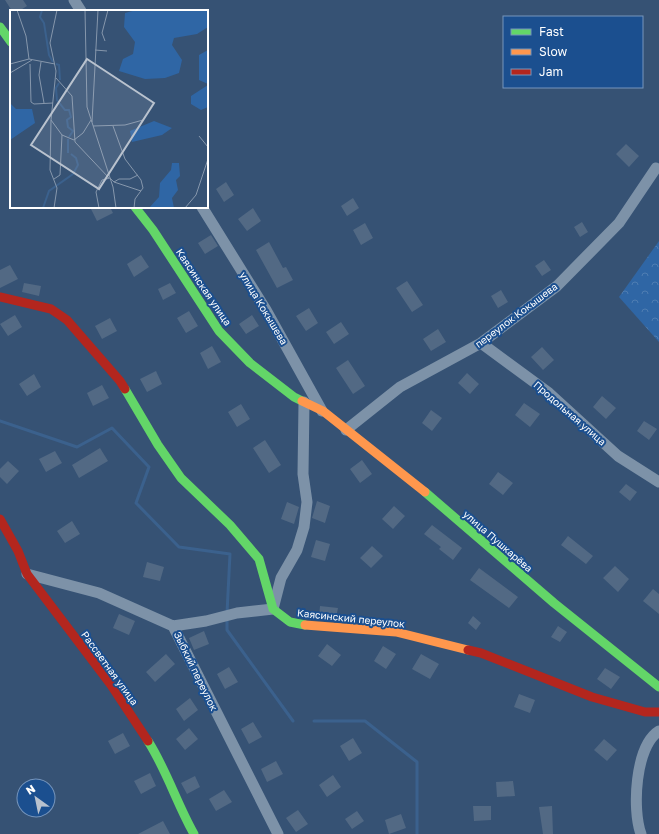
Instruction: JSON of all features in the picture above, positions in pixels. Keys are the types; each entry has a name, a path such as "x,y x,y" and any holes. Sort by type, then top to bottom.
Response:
{"street":[{"path":"74,0 80,10"},
{"path":"0,27 10,41"},
{"name":"переулок Кокышева","path":"346,430 400,387 481,343 562,280 619,223 656,168"},
{"name":"Каясинская улица","path":"136,208 219,330 250,363 289,393 323,411"},
{"name":"улица Кокышева","path":"203,208 266,310 323,411"},
{"path":"0,297 51,309 67,320 120,381 158,445 181,478 230,524 259,559 273,609"},
{"name":"Продольная улица","path":"481,343 549,392 618,456 659,482"},
{"path":"273,609 281,578 297,550 304,527 308,502 303,474 304,402"},
{"name":"улица Пушкарёва","path":"323,411 422,489 554,603 659,687"},
{"name":"Рассветная улица","path":"0,519 18,551 27,574 111,685 160,760 183,815 194,834"},
{"name":"Зыбкий переулок","path":"27,574 99,593 173,626 278,834"},
{"path":"173,626 220,618 234,614 273,609"},
{"name":"Каясинский переулок","path":"273,609 290,622 309,626 396,632 481,653 592,697 645,712 659,712"},
{"path":"640,834 636,793 641,760 652,736 659,731"}],"green space":[{"path":"659,241 659,342 619,297"}],"building":[{"path":"5,0 23,0 27,6 21,10 11,10"},
{"path":"626,144 639,156 629,167 616,154"},
{"path":"226,182 234,195 224,202 216,189"},
{"path":"353,198 359,208 347,216 341,206"},
{"path":"90,208 110,208 113,213 97,221"},
{"path":"253,208 261,221 247,231 238,219"},
{"path":"582,222 588,232 580,237 574,227"},
{"path":"365,223 373,238 361,245 353,230"},
{"path":"211,235 218,246 205,254 198,243"},
{"path":"269,242 283,268 286,267 293,280 277,288 256,250"},
{"path":"141,255 149,267 134,277 127,264"},
{"path":"544,260 551,270 542,276 535,266"},
{"path":"10,265 18,279 0,288 0,270"},
{"path":"407,281 423,305 412,312 396,288"},
{"path":"24,283 41,286 39,296 22,292"},
{"path":"170,283 176,293 163,300 158,289"},
{"path":"501,290 508,302 498,308 491,296"},
{"path":"309,308 318,323 306,331 296,316"},
{"path":"189,311 198,326 186,333 177,318"},
{"path":"15,315 22,327 8,336 0,324"},
{"path":"252,315 259,326 246,334 239,324"},
{"path":"110,318 117,331 102,339 95,326"},
{"path":"341,322 349,334 334,344 326,332"},
{"path":"438,329 446,342 431,351 423,339"},
{"path":"212,346 221,362 208,369 200,353"},
{"path":"542,347 554,360 543,370 531,357"},
{"path":"348,360 365,386 353,394 336,368"},
{"path":"156,371 162,384 147,392 140,379"},
{"path":"467,373 479,384 470,394 458,383"},
{"path":"34,374 41,387 27,396 19,384"},
{"path":"102,385 109,398 93,406 87,393"},
{"path":"602,396 616,408 606,419 593,407"},
{"path":"524,403 540,414 530,427 515,415"},
{"path":"241,404 250,419 237,427 228,412"},
{"path":"431,410 442,418 432,431 422,423"},
{"path":"644,421 657,429 649,440 637,431"},
{"path":"265,440 281,465 269,473 253,448"},
{"path":"100,448 108,461 79,478 72,465"},
{"path":"55,451 62,463 46,472 39,459"},
{"path":"362,460 372,474 360,483 350,469"},
{"path":"8,461 19,471 7,484 0,477 0,469"},
{"path":"498,472 513,483 503,495 489,484"},
{"path":"626,484 637,492 630,501 619,492"},
{"path":"317,501 330,506 325,523 312,518"},
{"path":"287,502 299,507 294,524 281,519"},
{"path":"394,506 405,516 393,529 382,519"},
{"path":"72,521 80,534 65,543 57,531"},
{"path":"432,525 462,548 453,560 439,549 441,547 424,534"},
{"path":"568,536 593,556 586,564 561,545"},
{"path":"316,540 330,544 325,561 311,557"},
{"path":"372,546 383,556 371,568 360,558"},
{"path":"147,562 164,567 160,581 143,577"},
{"path":"615,566 629,579 618,592 603,578"},
{"path":"479,568 518,597 509,608 470,580"},
{"path":"653,589 659,594 659,614 643,601"},
{"path":"320,606 338,608 336,618 319,617"},
{"path":"119,614 135,621 129,635 113,628"},
{"path":"473,616 481,623 476,630 468,623"},
{"path":"558,626 567,632 560,642 551,637"},
{"path":"204,631 209,644 194,650 189,638"},
{"path":"327,644 341,655 332,666 318,656"},
{"path":"383,646 396,654 386,669 374,661"},
{"path":"166,654 175,664 155,682 146,672"},
{"path":"421,654 439,664 430,679 412,669"},
{"path":"229,667 238,682 225,689 217,674"},
{"path":"605,668 620,677 611,689 597,679"},
{"path":"519,694 535,700 530,713 514,707"},
{"path":"190,698 198,710 184,721 176,709"},
{"path":"253,722 262,737 249,744 241,729"},
{"path":"189,728 198,739 185,750 176,739"},
{"path":"123,733 130,746 115,754 108,741"},
{"path":"353,738 362,753 349,761 340,746"},
{"path":"604,739 617,750 607,761 594,750"},
{"path":"276,761 283,774 267,782 261,769"},
{"path":"150,773 156,786 141,794 134,781"},
{"path":"333,775 341,787 327,797 319,785"},
{"path":"195,776 200,787 187,794 181,783"},
{"path":"513,781 515,796 497,797 496,782"},
{"path":"224,790 232,802 216,811 209,799"},
{"path":"473,806 491,806 491,820 474,821"},
{"path":"552,806 553,834 543,834 539,807"},
{"path":"298,810 308,824 296,832 286,818"},
{"path":"357,811 364,821 352,829 345,819"},
{"path":"401,814 406,828 389,834 385,820"},
{"path":"163,821 170,834 138,834"}],"waterway":[{"path":"0,421 77,447 112,428 149,467 136,503 179,547 230,554 227,613"},
{"path":"227,619 227,630 293,721"},
{"path":"314,721 365,721 417,762 417,834"}],"traffic: fast":[{"path":"0,27 10,41"},
{"path":"136,208 153,230 219,331 250,363 294,397 302,401"},
{"path":"125,389 158,445 181,478 230,525 259,559 273,609 290,622 305,625"},
{"path":"425,492 554,603 659,687"},
{"path":"148,741 161,764 194,834"}],"traffic: slow":[{"path":"302,401 323,411 425,492"},
{"path":"305,625 396,632 468,650"}],"traffic: jam":[{"path":"0,297 51,309 67,320 120,381 125,389"},
{"path":"0,519 18,551 27,574 111,685 148,741"},
{"path":"468,650 481,653 592,697 645,712 659,712"}]}
